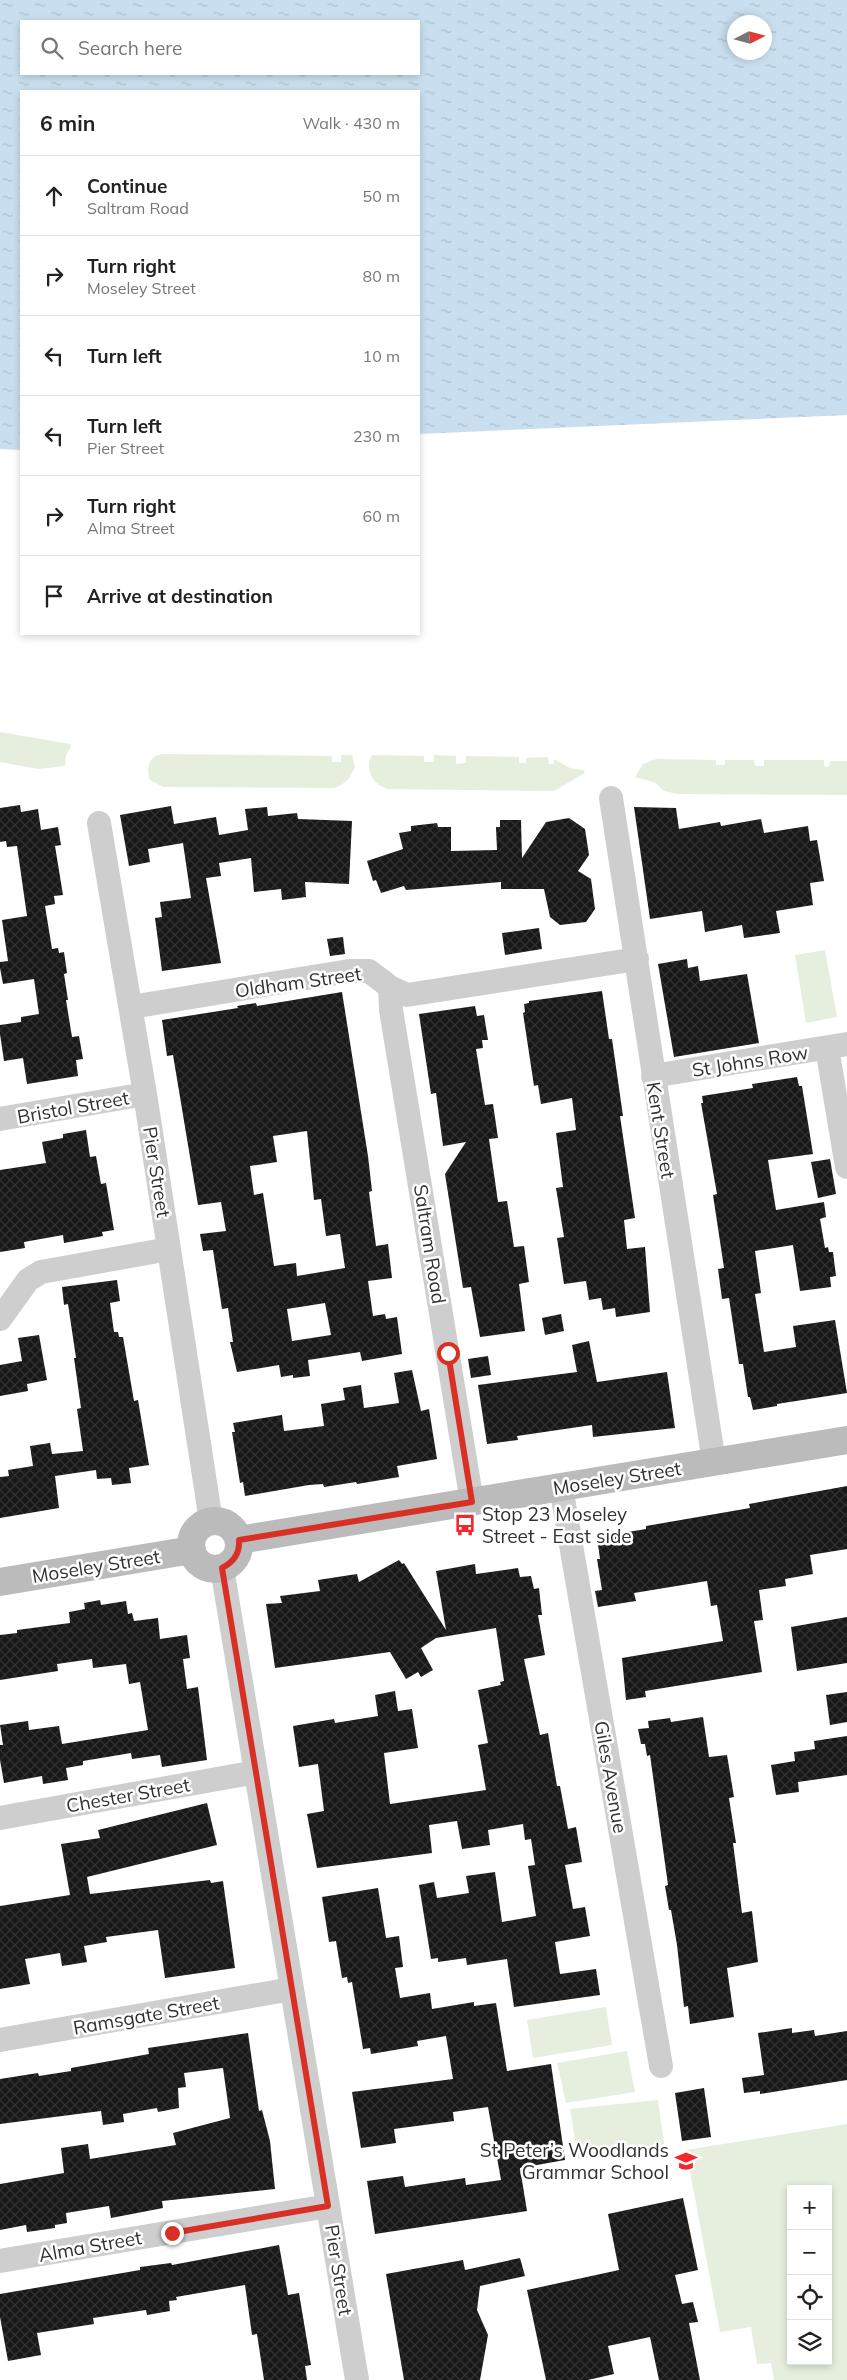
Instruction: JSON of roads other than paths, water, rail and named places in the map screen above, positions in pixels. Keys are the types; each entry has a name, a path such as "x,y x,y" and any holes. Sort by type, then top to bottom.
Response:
{"street":[{"name":"Kent Street","path":"610,798 637,959 653,1076 714,1462"},
{"name":"Pier Street","path":"99,823 145,1094 211,1521"},
{"name":"Oldham Street","path":"131,1007 349,971 369,971 390,987 407,995 637,959"},
{"name":"Saltram Road","path":"390,987 391,1010 472,1502"},
{"name":"St Johns Row","path":"653,1076 837,1046"},
{"path":"837,1046 847,1167"},
{"name":"Bristol Street","path":"0,1119 145,1094"},
{"path":"0,1319 28,1280 41,1272 169,1249"},
{"name":"Moseley Street","path":"239,1540 847,1440"},
{"name":"Giles Avenue","path":"561,1487 661,2066"},
{"path":"211,1521 226,1523 232,1527 239,1540 239,1547 234,1560 222,1568 206,1567 200,1563 192,1550 194,1534 204,1523 211,1521"},
{"name":"Moseley Street","path":"0,1582 192,1550"},
{"name":"Pier Street","path":"222,1568 357,2380"},
{"name":"Chester Street","path":"0,1818 256,1772"},
{"name":"Ramsgate Street","path":"0,2040 292,1990"},
{"name":"Alma Street","path":"0,2262 328,2206"}],"water":[{"path":"0,0 847,0 847,415 420,434 420,90 20,90 20,450 0,449"}],"place":[{"name":"Stop 23 Moseley Street - East side","path":"465,1525"},
{"name":"St Peter’s Woodlands Grammar School","path":"686,2161"}]}
